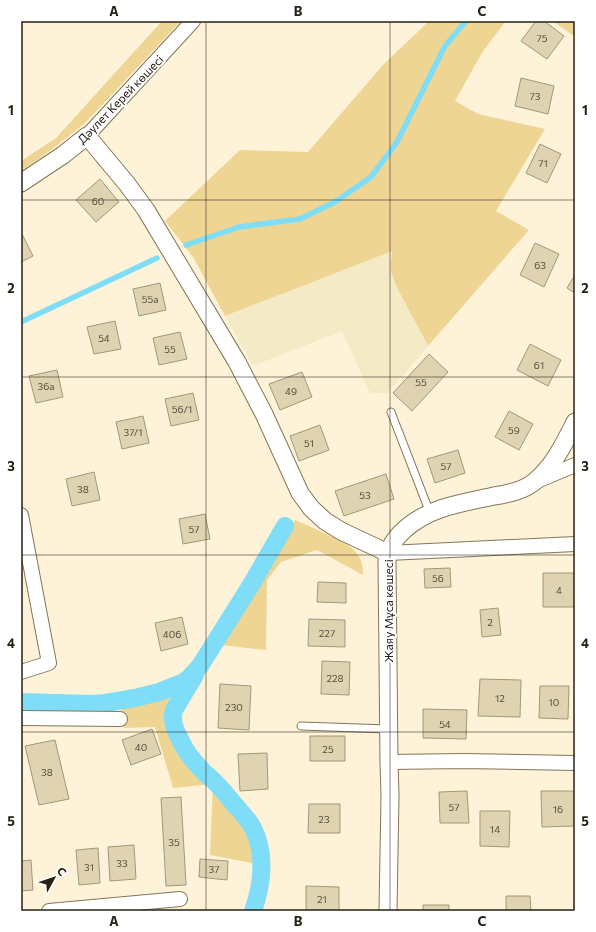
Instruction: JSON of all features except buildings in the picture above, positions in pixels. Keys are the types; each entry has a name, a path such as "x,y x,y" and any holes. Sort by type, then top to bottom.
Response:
{"street":[{"name":"Дәулет Керей көшесі","path":"21,183 63,155 87,136 193,21"},
{"path":"87,136 127,184 150,216 237,362 264,414 300,493 311,508 325,521 341,531 388,553 575,544"},
{"name":"Жаяу Мұса көшесі","path":"388,911 390,796 388,729 388,553 393,542 401,532 415,521 430,513 451,505 510,493 533,482 557,456 575,422"},
{"path":"533,482 575,465"},
{"path":"21,515 49,663 21,672"},
{"path":"21,718 120,720"},
{"path":"389,762 464,761 575,763"},
{"path":"49,911 180,899"}],"lane":[{"path":"392,412 430,513"},
{"path":"301,726 388,729"}],"shaded area":[{"path":"162,21 181,21 85,123 21,172 21,161 56,138"},
{"path":"429,21 506,21 483,51 455,101 478,114 545,129 496,211 529,230 428,346 397,288 390,270 392,252 225,316 193,257 165,221 240,150 308,152 383,65"},
{"path":"553,21 575,21 575,37"},
{"path":"295,520 347,544 352,548 357,553 363,566 363,575 317,550 281,562 267,580 266,650 221,645 258,585"},
{"path":"164,694 178,695 172,703 169,711 171,729 186,755 213,784 173,788 155,727 124,728 121,707"},
{"path":"213,784 245,823 255,844 257,864 210,855"}],"sand":[{"path":"392,251 390,270 397,288 428,346 388,393 370,393 342,331 253,366 225,316"}],"waterway":[{"path":"186,245 239,227 300,219 335,202 371,177 397,142 445,46 466,21"},
{"path":"21,322 157,258"},
{"path":"21,702 105,703 159,692 182,683 200,666 251,585 285,526"},
{"path":"195,675 174,710 174,725 182,743 196,764 224,792 253,828 260,848 261,859 259,891 253,911"}]}
